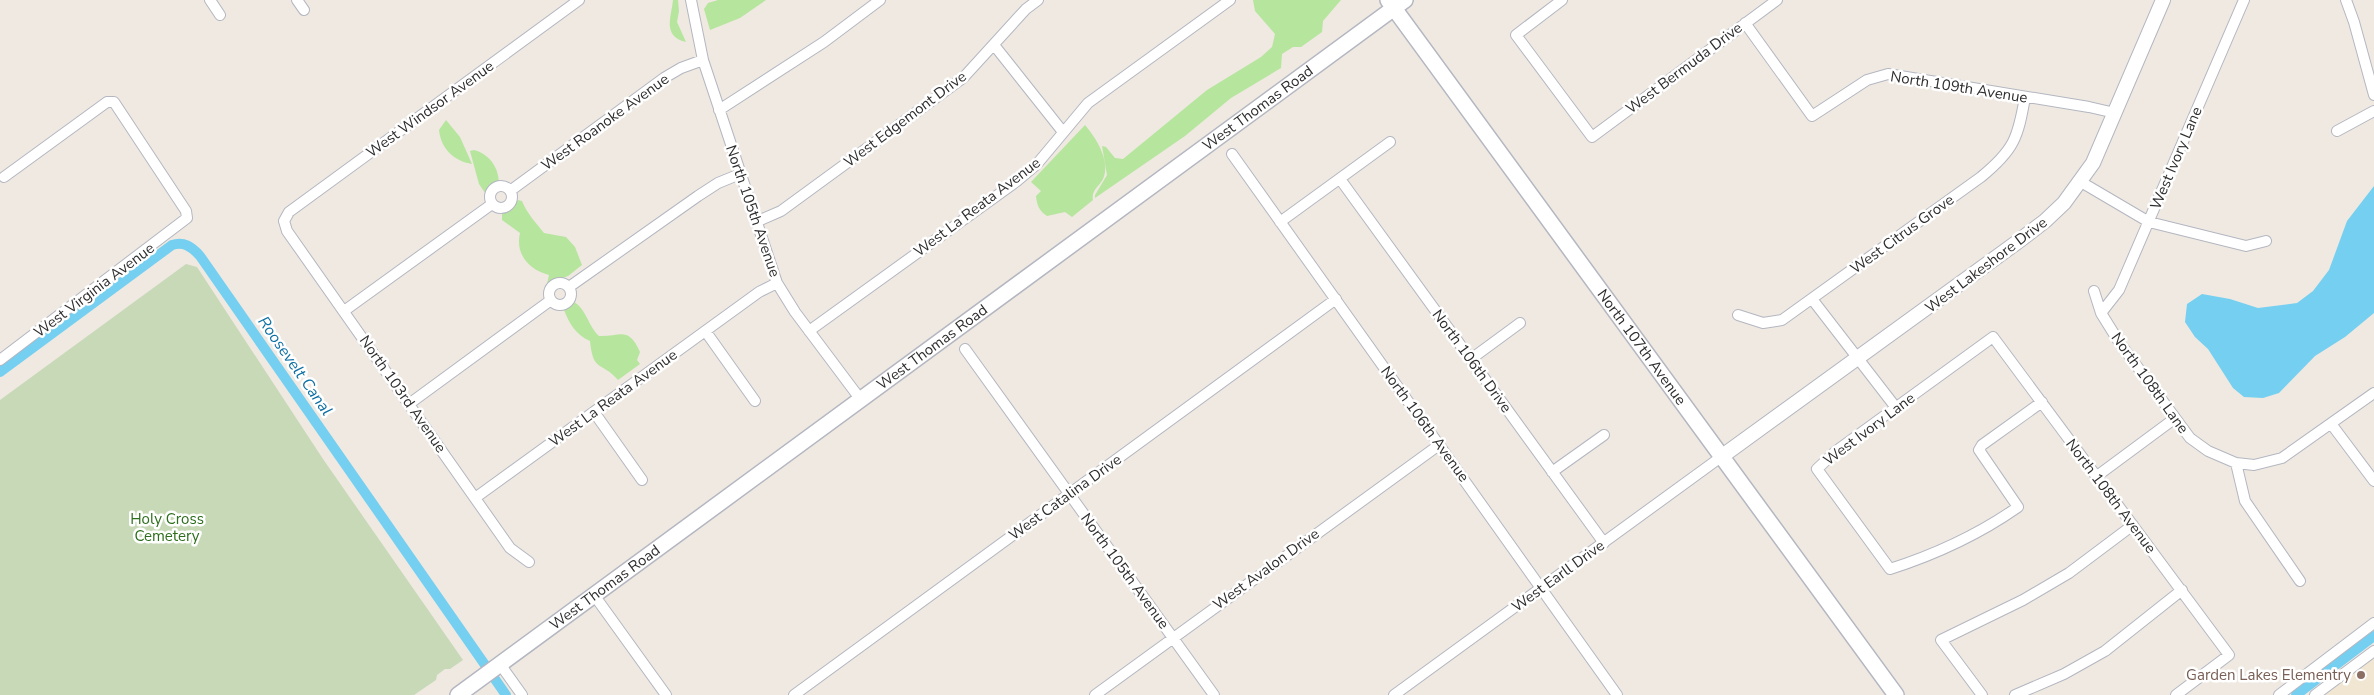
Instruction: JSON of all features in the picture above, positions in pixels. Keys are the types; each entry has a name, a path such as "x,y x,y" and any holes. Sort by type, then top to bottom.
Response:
{"main road":[{"name":"West Thomas Road","path":"458,695 861,400 1395,3"},
{"name":"North 107th Avenue","path":"1395,3 1721,457 1896,695"}],"street":[{"path":"210,0 220,15"},
{"path":"297,0 304,10"},
{"name":"West Windsor Avenue","path":"284,220 289,212 579,0"},
{"name":"North 105th Avenue","path":"691,0 704,60 719,110 758,221 777,283 809,331 861,400"},
{"path":"719,110 824,42 880,0"},
{"name":"West Edgemont Drive","path":"758,221 781,211 963,78 1026,9 1038,0"},
{"name":"West La Reata Avenue","path":"809,331 1017,180 1037,164 1088,103 1230,0"},
{"name":"West Bermuda Drive","path":"1562,0 1516,34 1592,137 1777,0"},
{"name":"West Lakeshore Drive","path":"1721,457 2046,221 2081,182 2092,163 2115,114 2163,0"},
{"name":"West Ivory Lane","path":"2101,313 2119,290 2244,0"},
{"path":"2346,0 2374,95"},
{"name":"North 109th Avenue","path":"1745,23 1812,116 1867,80 1888,74 2089,107 2115,114"},
{"path":"994,45 1063,132"},
{"name":"West Roanoke Avenue","path":"510,191 664,78 681,68 704,60"},
{"name":"West Citrus Grove","path":"1738,315 1762,323 1782,320 1997,164 2011,149 2020,129 2025,97"},
{"name":"West Virginia Avenue","path":"0,360 187,218 186,210 114,102 107,102 4,177"},
{"path":"2337,131 2374,111"},
{"path":"1280,222 1390,142"},
{"name":"North 106th Avenue","path":"1232,154 1542,588 1616,695"},
{"path":"569,287 698,196 718,183 740,174"},
{"name":"North 106th Drive","path":"1340,179 1604,543"},
{"path":"2081,182 2149,222 2246,246 2266,241"},
{"path":"500,186 510,191 511,201 507,206 501,208 492,204 490,196 493,190 500,186"},
{"path":"344,311 492,204"},
{"name":"North 103rd Avenue","path":"284,220 287,231 510,548 528,562"},
{"path":"561,283 569,287 571,295 565,304 558,304 551,300 550,291 554,285 561,283"},
{"name":"West La Reata Avenue","path":"475,498 706,332 758,292 777,283"},
{"name":"North 108th Lane","path":"2094,291 2101,313 2174,419 2190,438 2208,451 2236,463"},
{"path":"1812,299 1897,408"},
{"path":"409,404 551,300"},
{"name":"West Catalina Drive","path":"794,695 1336,300"},
{"path":"1471,359 1520,324"},
{"path":"706,332 755,401"},
{"name":"West Ivory Lane","path":"1994,337 1836,450 1817,468 1890,569 1932,556 1989,528 2018,507 1979,450 1982,445 2042,402"},
{"name":"North 108th Avenue","path":"1994,337 2229,655 2176,695"},
{"name":"North 105th Avenue","path":"965,349 1214,695"},
{"path":"2300,582 2245,501 2236,463 2254,465 2282,458 2332,425 2374,393"},
{"path":"594,412 642,480"},
{"path":"2097,476 2174,419"},
{"path":"2332,425 2374,481"},
{"path":"1552,472 1604,435"},
{"name":"West Avalon Drive","path":"1094,695 1439,445"},
{"name":"West Earll Drive","path":"1394,695 1721,457"},
{"path":"1982,695 1942,640 2031,596 2069,573 2133,525"},
{"path":"2015,695 2064,674 2105,651 2182,590"},
{"path":"594,595 666,695"},
{"path":"2279,695 2374,623"},
{"path":"2316,695 2374,651"},
{"path":"500,664 522,695"}],"shaded area":[{"name":"Garden Lakes Elementry","path":"2374,655 2374,695 2321,695"}],"green space":[{"path":"673,0 678,0 677,22 686,42 673,35 671,30 670,18"},
{"path":"718,0 766,0 740,18 710,30 704,9 708,3"},
{"path":"1253,0 1341,0 1323,21 1322,32 1301,47 1293,47 1282,54 1281,68 1231,98 1185,136 1095,198 1107,175 1102,146 1106,147 1115,158 1123,159 1207,90 1261,57 1272,47 1275,34 1255,11"},
{"path":"446,120 460,137 472,164 454,157 442,143 439,130"},
{"path":"1085,125 1094,136 1104,157 1105,172 1103,179 1094,191 1093,200 1072,217 1065,212 1047,216 1040,210 1037,202 1036,196 1041,191 1031,182"},
{"path":"474,150 484,154 497,171 499,182 490,186 485,193 479,184 470,151"},
{"path":"518,200 522,201 544,233 566,237 575,247 582,265 568,276 547,284 549,275 535,269 525,260 520,248 520,233 502,220 502,214 513,207"},
{"name":"Holy Cross Cemetery","path":"186,264 197,267 323,459 463,660 450,669 445,669 437,675 436,680 414,695 0,695 0,400"},
{"path":"574,302 582,309 592,328 599,336 623,334 631,338 640,352 637,360 640,364 618,380 599,365 593,358 590,341 574,328 564,310"}],"water":[{"path":"2374,186 2374,313 2345,337 2315,356 2279,393 2263,398 2244,397 2233,388 2208,349 2195,337 2185,322 2187,304 2202,294 2230,299 2258,308 2297,303 2313,291 2329,270 2347,221"}],"waterway":[{"name":"Roosevelt Canal","path":"0,372 172,245 184,244 191,248 200,256 506,695"},
{"name":"Roosevelt Canal","path":"2296,695 2374,636"}],"place":[{"name":"Garden Lakes Elementry","path":"2361,675"}]}
